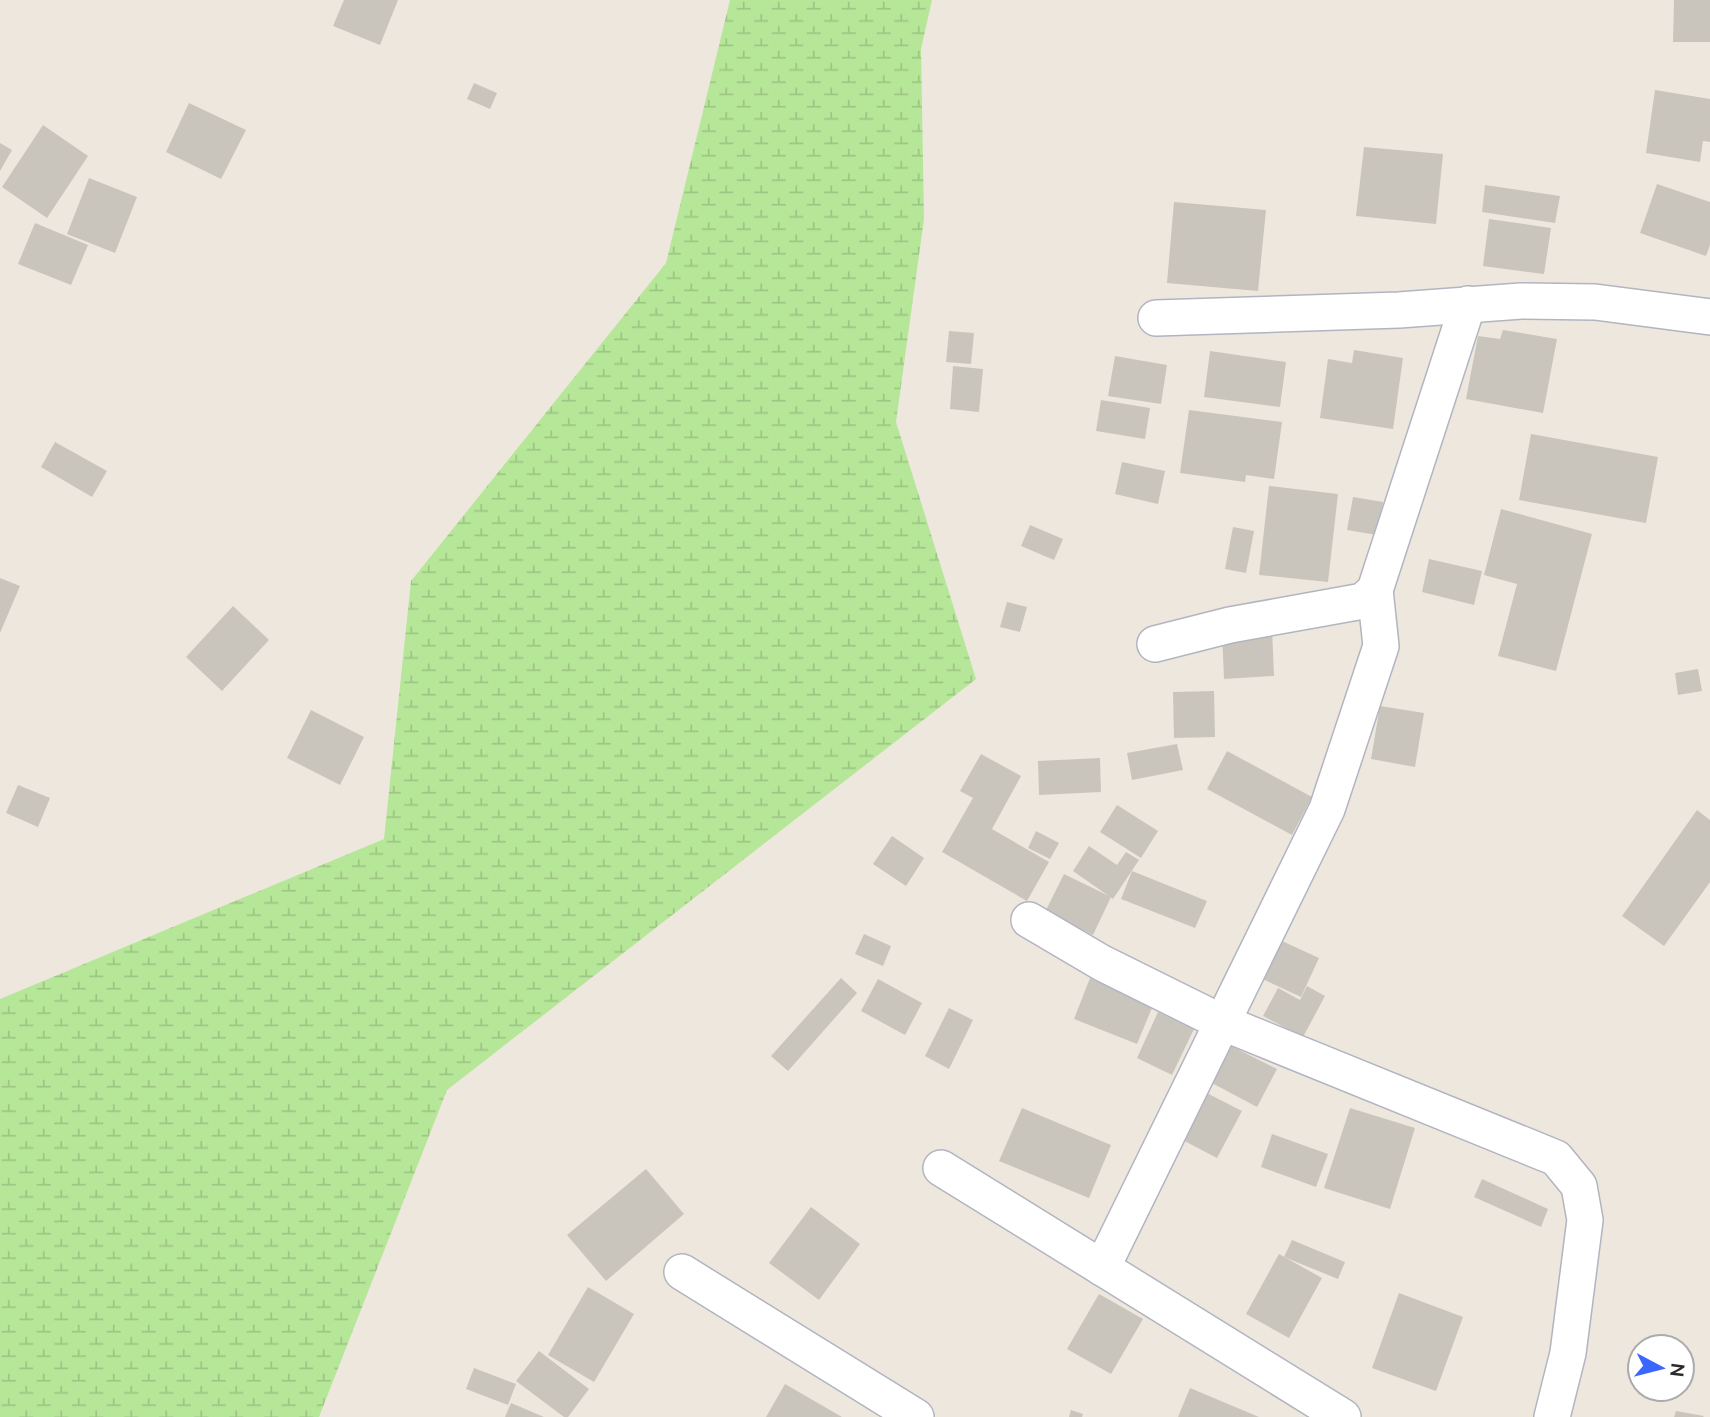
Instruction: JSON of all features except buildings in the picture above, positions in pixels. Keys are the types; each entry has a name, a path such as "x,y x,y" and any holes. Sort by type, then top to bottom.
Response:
{"street":[{"path":"1156,318 1399,310 1521,301 1595,302 1710,317"},
{"path":"1102,1268 1327,809 1381,646 1376,590 1468,304"},
{"path":"1155,644 1230,625 1363,601 1376,590"},
{"path":"1029,920 1102,963 1221,1022 1556,1158 1579,1186 1585,1220 1568,1353 1552,1417"},
{"path":"942,1168 1343,1417"},
{"path":"682,1272 916,1417"}],"green space":[{"path":"730,0 932,0 921,49 924,219 896,422 976,679 447,1090 319,1417 0,1417 0,999 384,839 411,581 666,263"}]}
